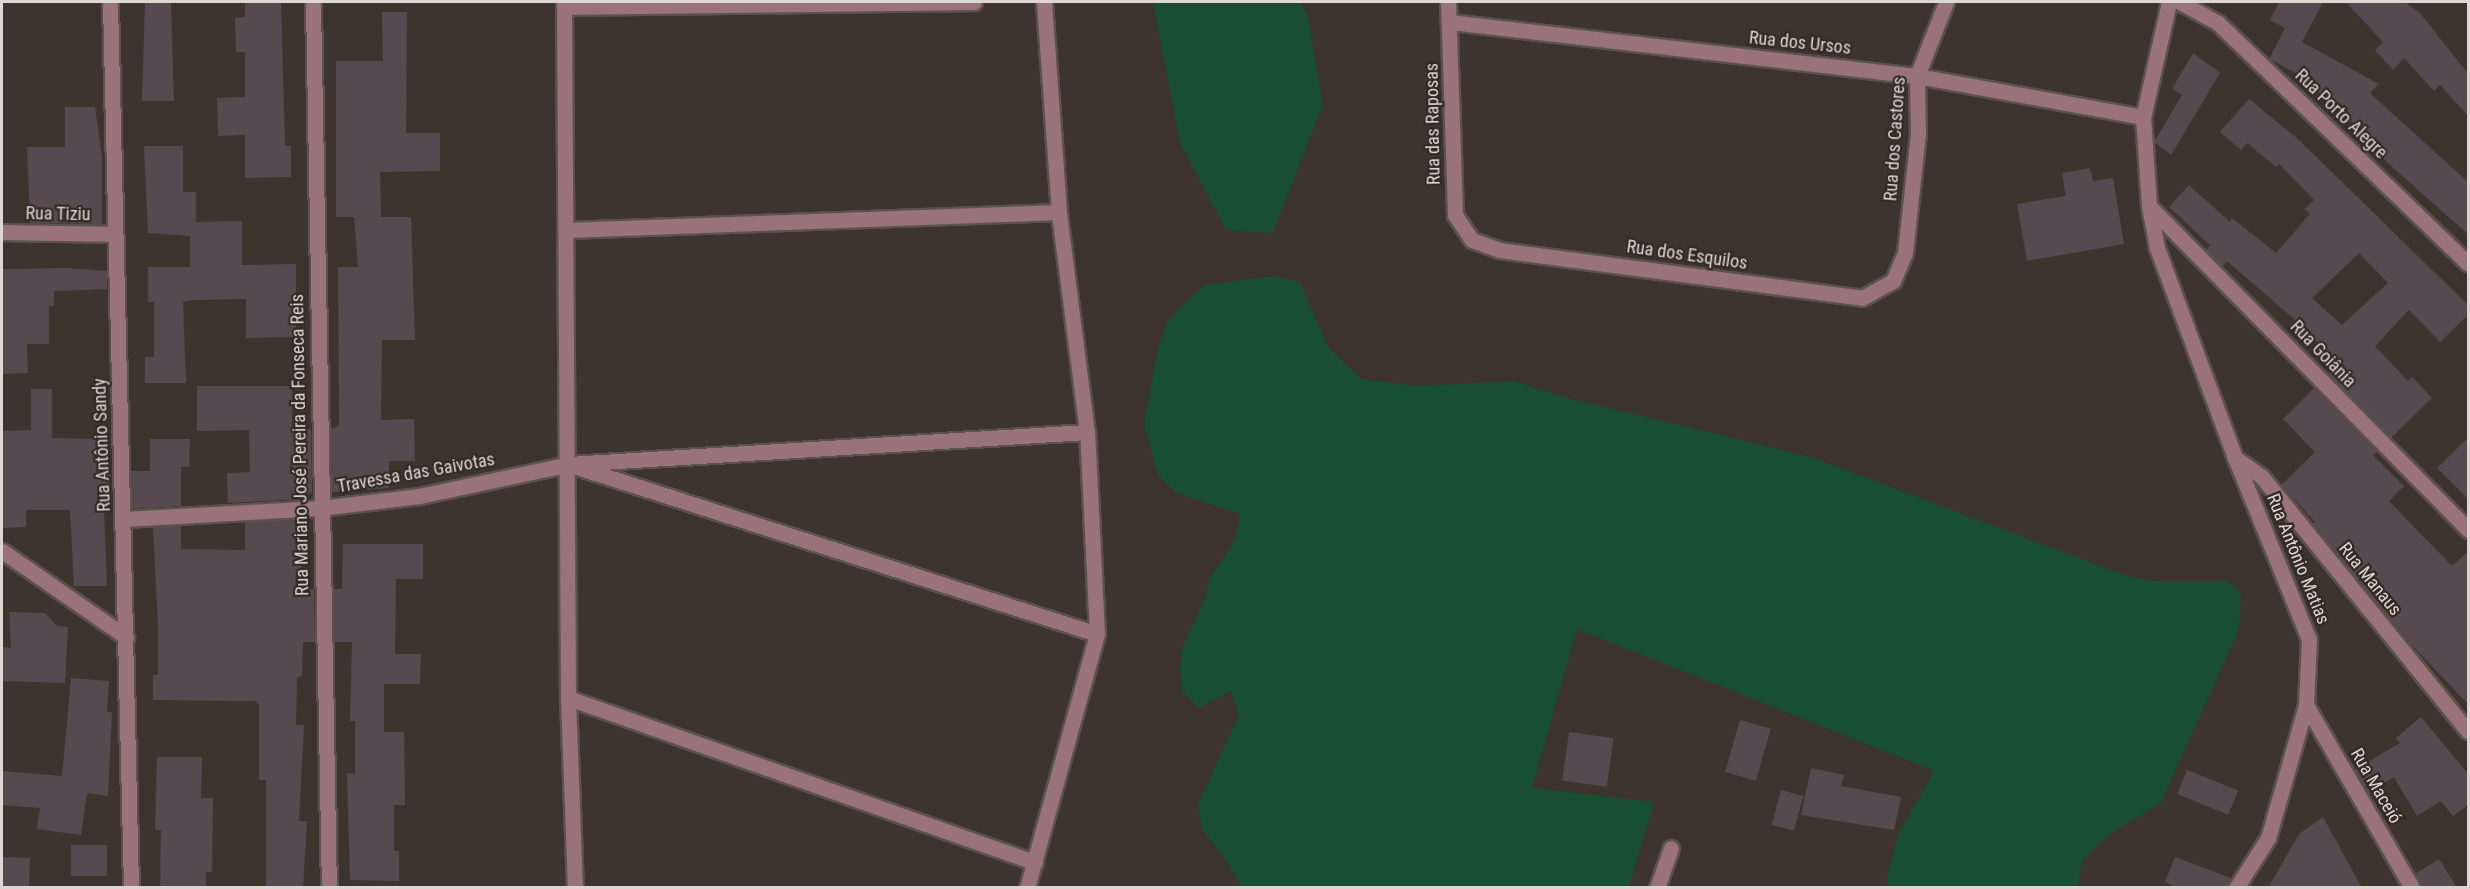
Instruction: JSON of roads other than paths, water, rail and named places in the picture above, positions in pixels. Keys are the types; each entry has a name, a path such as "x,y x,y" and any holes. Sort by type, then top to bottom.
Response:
{"street":[{"name":"Rua Antônio Sandy","path":"110,2 131,888"},
{"name":"Rua Mariano José Pereira da Fonseca Reis","path":"314,2 320,508 329,888"},
{"path":"575,888 568,698 569,464 564,4 974,2"},
{"path":"1027,888 1097,634 1087,432 1059,212 1044,2"},
{"name":"Rua das Raposas","path":"1448,2 1455,215 1473,240"},
{"name":"Rua dos Castores","path":"1893,281 1905,253 1918,134 1917,76 1946,2"},
{"name":"Rua Antônio Matias","path":"2169,2 2143,117 2149,206 2157,248 2235,458 2309,639 2306,705 2268,838 2236,888"},
{"name":"Rua Porto Alegre","path":"2180,2 2218,23 2469,264"},
{"name":"Rua dos Ursos","path":"1450,22 1917,76 2143,117"},
{"name":"Rua Goiânia","path":"2149,206 2469,530"},
{"path":"567,230 1059,212"},
{"name":"Rua Tiziu","path":"2,232 114,234"},
{"path":"2157,248 2181,236"},
{"name":"Rua dos Esquilos","path":"1473,240 1498,250 1862,298 1893,281"},
{"name":"Travessa das Gaivotas","path":"124,519 320,508 419,496 569,464 1087,432"},
{"name":"Rua Manaus","path":"2235,458 2262,477 2469,730"},
{"path":"569,464 1097,634"},
{"path":"2,551 126,637"},
{"path":"568,698 1035,862"},
{"name":"Rua Maceió","path":"2306,705 2412,888"},
{"path":"1657,888 1671,848"}]}
